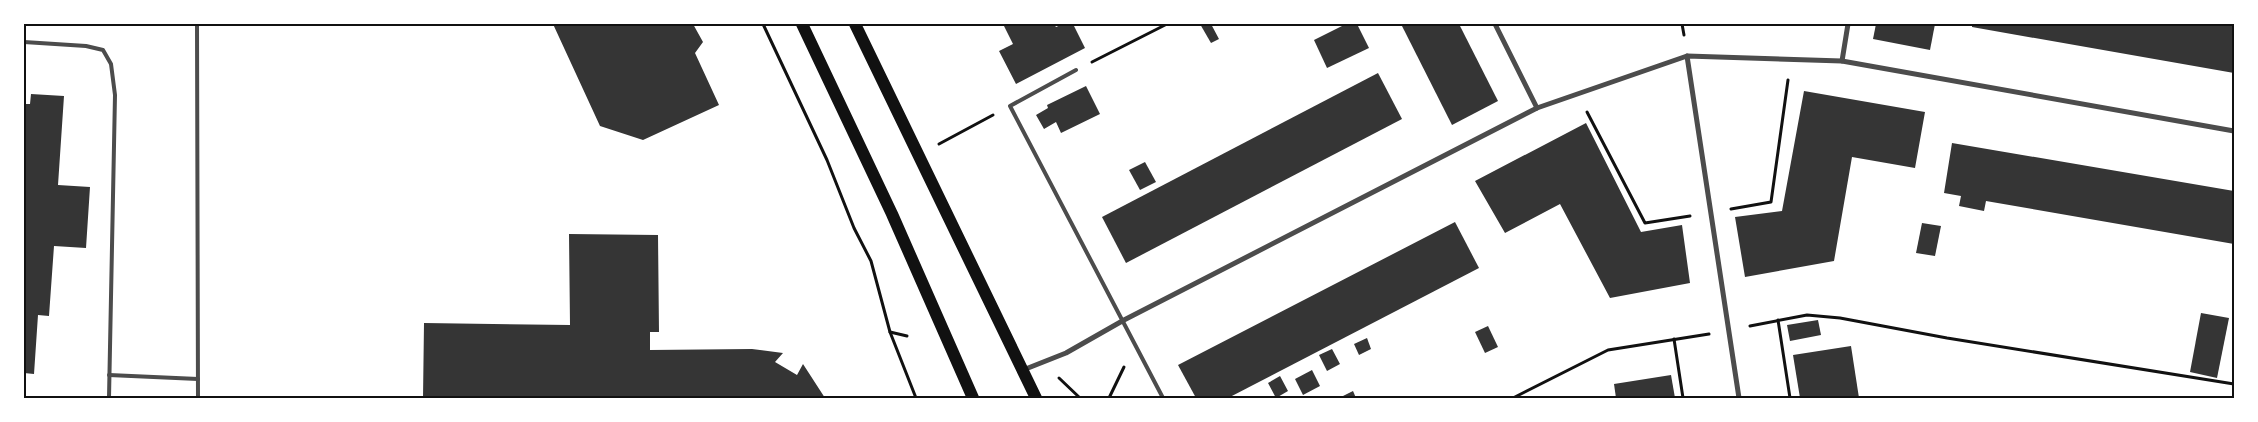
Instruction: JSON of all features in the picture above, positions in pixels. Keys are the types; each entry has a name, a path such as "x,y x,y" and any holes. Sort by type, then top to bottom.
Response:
{"main road":[{"path":"802,24 892,214 973,398"},
{"path":"855,24 1036,398"}],"street":[{"path":"1495,24 1537,108"},
{"path":"1842,61 1848,24"},
{"path":"1022,370 1066,353 1124,320 1537,108 1687,56 1842,61 2234,131"},
{"path":"1687,56 1739,398"}],"lane":[{"path":"197,24 198,398"},
{"path":"24,42 86,46 103,50 111,64 115,95 109,398"},
{"path":"1076,70 1010,106 1124,320 1163,398"},
{"path":"110,375 198,379"}],"path":[{"path":"763,24 827,160 854,228 871,261 890,332 916,398"},
{"path":"1076,70 1167,24"},
{"path":"938,144 1010,106"},
{"path":"1512,398 1608,350 1730,330 1806,315 1840,318 1947,338 2234,384"},
{"path":"1778,320 1790,398"},
{"path":"890,332 906,336"},
{"path":"1674,339 1683,398"},
{"path":"1110,398 1135,342"}],"building":[{"path":"553,24 693,24 703,42 695,53 719,105 643,140 600,126"},
{"path":"1009,24 1054,24 1056,27 1063,24 1073,24 1085,48 1016,84 999,51 1013,44 1004,26"},
{"path":"1200,24 1211,24 1219,39 1211,43"},
{"path":"1346,24 1357,24 1369,48 1327,68 1314,40"},
{"path":"1401,24 1459,24 1498,101 1452,125"},
{"path":"1876,24 1935,24 1930,50 1873,39"},
{"path":"1972,24 2234,24 2234,73 1972,27"},
{"path":"1378,73 1402,119 1126,263 1102,217"},
{"path":"1086,86 1100,114 1061,133 1056,122 1044,129 1036,115 1048,108 1047,105"},
{"path":"1804,91 1925,112 1915,168 1852,157 1834,261 1745,277 1735,217 1782,211"},
{"path":"31,94 64,96 58,185 90,187 86,248 54,246 49,316 38,315 34,374 24,373 24,104 30,104"},
{"path":"1586,123 1641,232 1682,225 1690,283 1610,298 1560,204 1505,233 1475,181"},
{"path":"1952,143 2234,191 2234,244 1986,201 1984,211 1959,206 1961,196 1944,193"},
{"path":"1145,162 1156,182 1140,190 1129,170"},
{"path":"1455,222 1479,268 1228,398 1196,398 1178,365"},
{"path":"1922,223 1941,226 1935,256 1916,253"},
{"path":"569,234 658,235 659,332 650,332 650,350 752,349 783,353 775,362 797,375 803,364 825,398 423,398 424,323 570,325"},
{"path":"2201,313 2229,318 2217,378 2190,372"},
{"path":"1818,320 1821,335 1790,341 1787,325"},
{"path":"1488,326 1498,347 1485,353 1475,332"},
{"path":"1367,338 1371,349 1359,355 1354,344"},
{"path":"1851,346 1859,398 1800,398 1793,355"},
{"path":"1332,349 1340,364 1327,371 1319,355"},
{"path":"1312,370 1320,386 1303,395 1295,379"},
{"path":"1671,375 1675,398 1616,398 1614,384"},
{"path":"1280,376 1288,391 1276,398 1268,383"},
{"path":"1353,391 1356,398 1341,397"}]}
